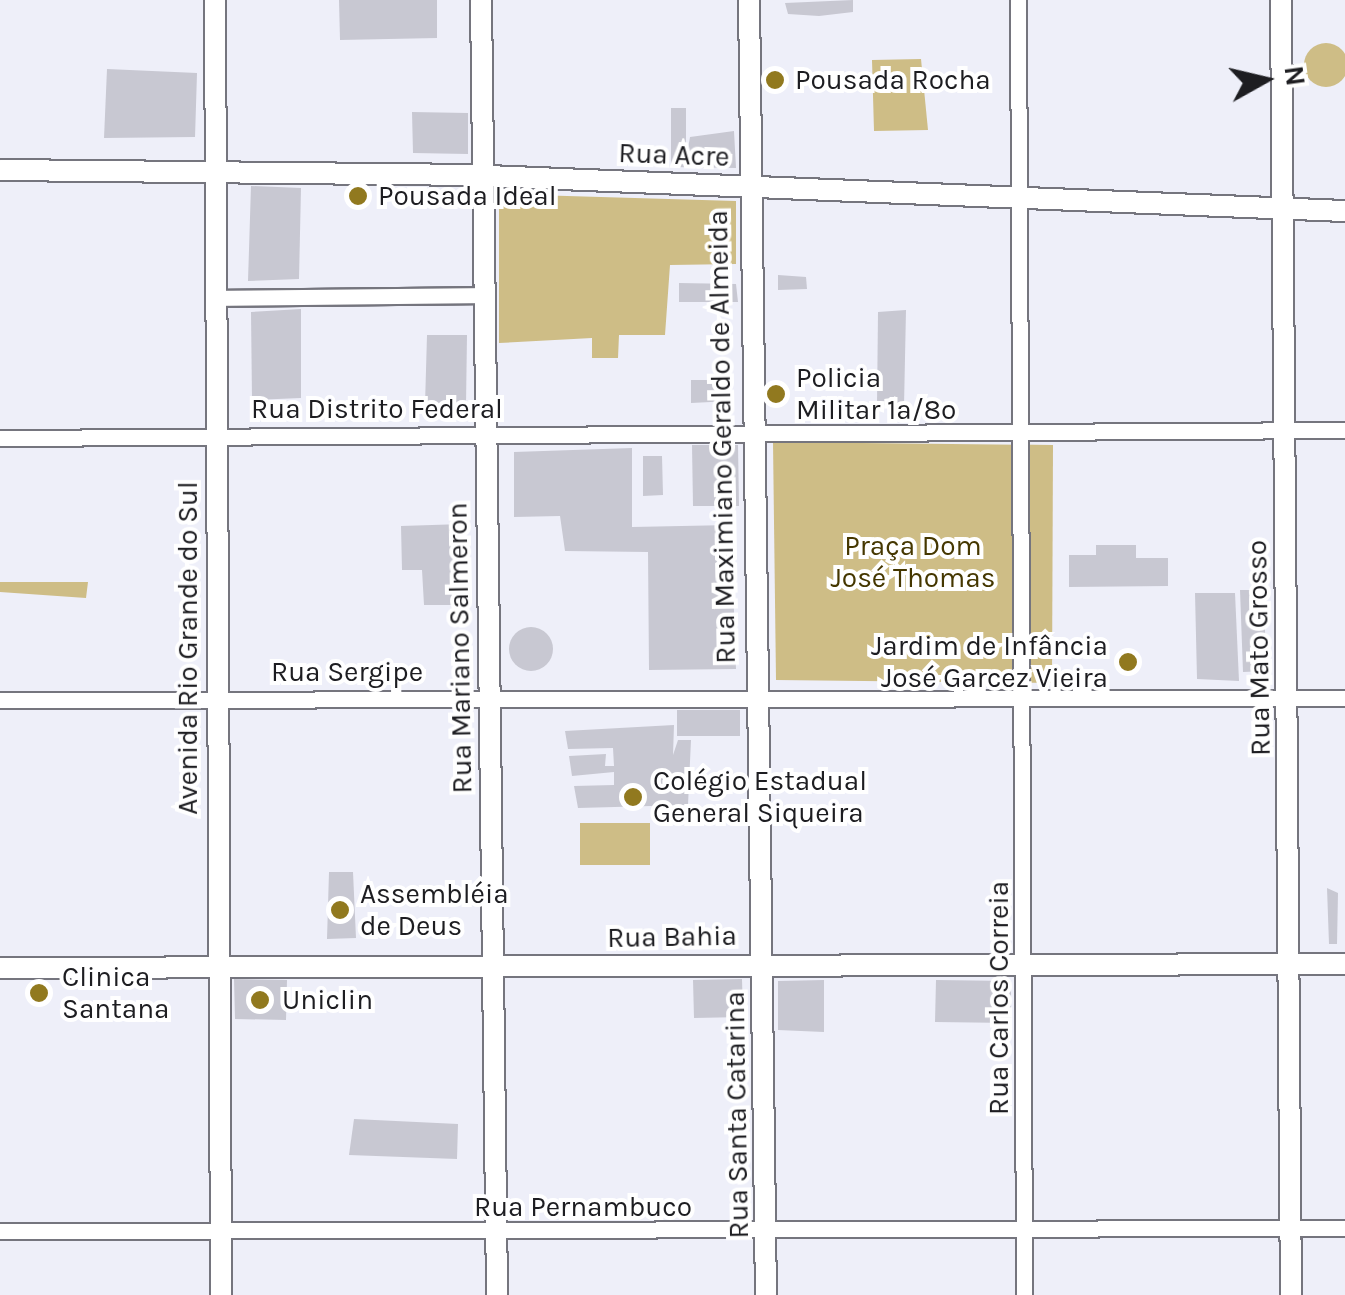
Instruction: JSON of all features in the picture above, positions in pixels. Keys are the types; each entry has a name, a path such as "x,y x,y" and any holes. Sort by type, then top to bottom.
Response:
{"main road":[{"name":"Avenida Rio Grande do Sul","path":"215,0 222,1295"},
{"name":"Rua Mariano Salmeron","path":"481,0 497,1295"},
{"name":"Rua Maximiano Geraldo de Almeida","path":"749,0 746,186 753,430 754,694"},
{"name":"Rua Mato Grosso","path":"1281,0 1292,964 1290,1295"},
{"name":"Rua Acre","path":"0,170 482,176 1020,193 1345,211"},
{"name":"Rua Santa Catarina","path":"754,694 766,1295"},
{"name":"Rua Bahia","path":"0,968 1345,964"}],"street":[{"name":"Rua Carlos Correia","path":"1018,0 1024,430 1024,1295"},
{"path":"215,298 484,295"},
{"name":"Rua Distrito Federal","path":"0,438 216,433 485,436 753,430 1345,430"},
{"name":"Rua Sergipe","path":"0,700 754,694 1025,702 1345,698"},
{"name":"Rua Pernambuco","path":"0,1231 1023,1234 1345,1228"}],"green space":[{"path":"1326,43 1341,50 1348,65 1341,80 1326,87 1311,80 1304,65 1311,50"},
{"path":"921,59 928,130 874,131 872,60"},
{"path":"499,194 736,201 736,264 670,265 665,335 619,335 618,358 592,358 592,338 499,343"},
{"name":"Praça Dom José Thomas","path":"773,442 1053,445 1052,683 776,680"},
{"path":"0,582 88,582 86,598 0,592"},
{"path":"580,823 650,823 650,865 580,865"}],"building":[{"path":"339,0 437,0 437,38 340,40"},
{"path":"853,0 853,12 819,16 788,14 785,3"},
{"path":"107,69 197,73 195,137 104,138"},
{"path":"671,108 686,108 686,160 690,137 734,131 736,168 671,167"},
{"path":"412,112 468,113 468,154 413,153"},
{"path":"251,186 301,188 299,279 248,281"},
{"path":"778,275 806,277 807,289 778,290"},
{"path":"679,283 736,284 738,302 679,302"},
{"path":"301,309 301,398 252,400 251,312"},
{"path":"906,310 904,406 877,405 878,312"},
{"path":"427,335 467,335 466,405 425,405"},
{"path":"691,380 730,380 731,401 691,403"},
{"name":"Policia Militar 1ª/8º","path":"771,381 780,381 781,406 772,407"},
{"path":"692,445 738,445 739,506 693,506"},
{"path":"632,448 632,527 731,525 736,669 649,670 648,552 565,551 560,516 514,517 514,452"},
{"path":"643,456 662,456 663,495 643,496"},
{"path":"463,524 466,605 424,605 422,570 402,570 401,526"},
{"path":"1096,545 1136,545 1136,558 1168,558 1168,586 1069,587 1069,555 1096,555"},
{"path":"1240,590 1264,590 1266,671 1243,672"},
{"path":"1195,593 1235,593 1239,681 1197,679"},
{"path":"531,627 546,634 553,649 546,664 531,671 516,664 509,649 516,634"},
{"path":"677,710 740,710 740,736 677,736"},
{"path":"674,725 673,755 678,740 691,740 688,805 578,808 574,786 614,785 614,772 572,776 569,756 606,754 605,766 614,766 613,748 568,749 565,731"},
{"name":"Assembléia de Deus","path":"329,872 353,872 356,938 327,939"},
{"path":"1327,888 1338,893 1337,944 1329,944"},
{"name":"Uniclin","path":"234,979 287,980 286,1020 235,1019"},
{"path":"742,979 743,1017 694,1018 693,980"},
{"path":"824,980 824,1032 778,1030 778,981"},
{"path":"936,980 1011,981 1011,1023 935,1022"},
{"path":"354,1119 458,1124 457,1159 349,1155"}],"place":[{"name":"Pousada Rocha","path":"775,80"},
{"name":"Pousada Ideal","path":"358,196"},
{"name":"Policia Militar 1ª/8º","path":"776,394"},
{"name":"Jardim de Infância José Garcez Vieira","path":"1128,662"},
{"name":"Colégio Estadual General Siqueira","path":"633,797"},
{"name":"Assembléia de Deus","path":"340,910"},
{"name":"Clinica Santana","path":"39,993"},
{"name":"Uniclin","path":"260,1000"}]}
